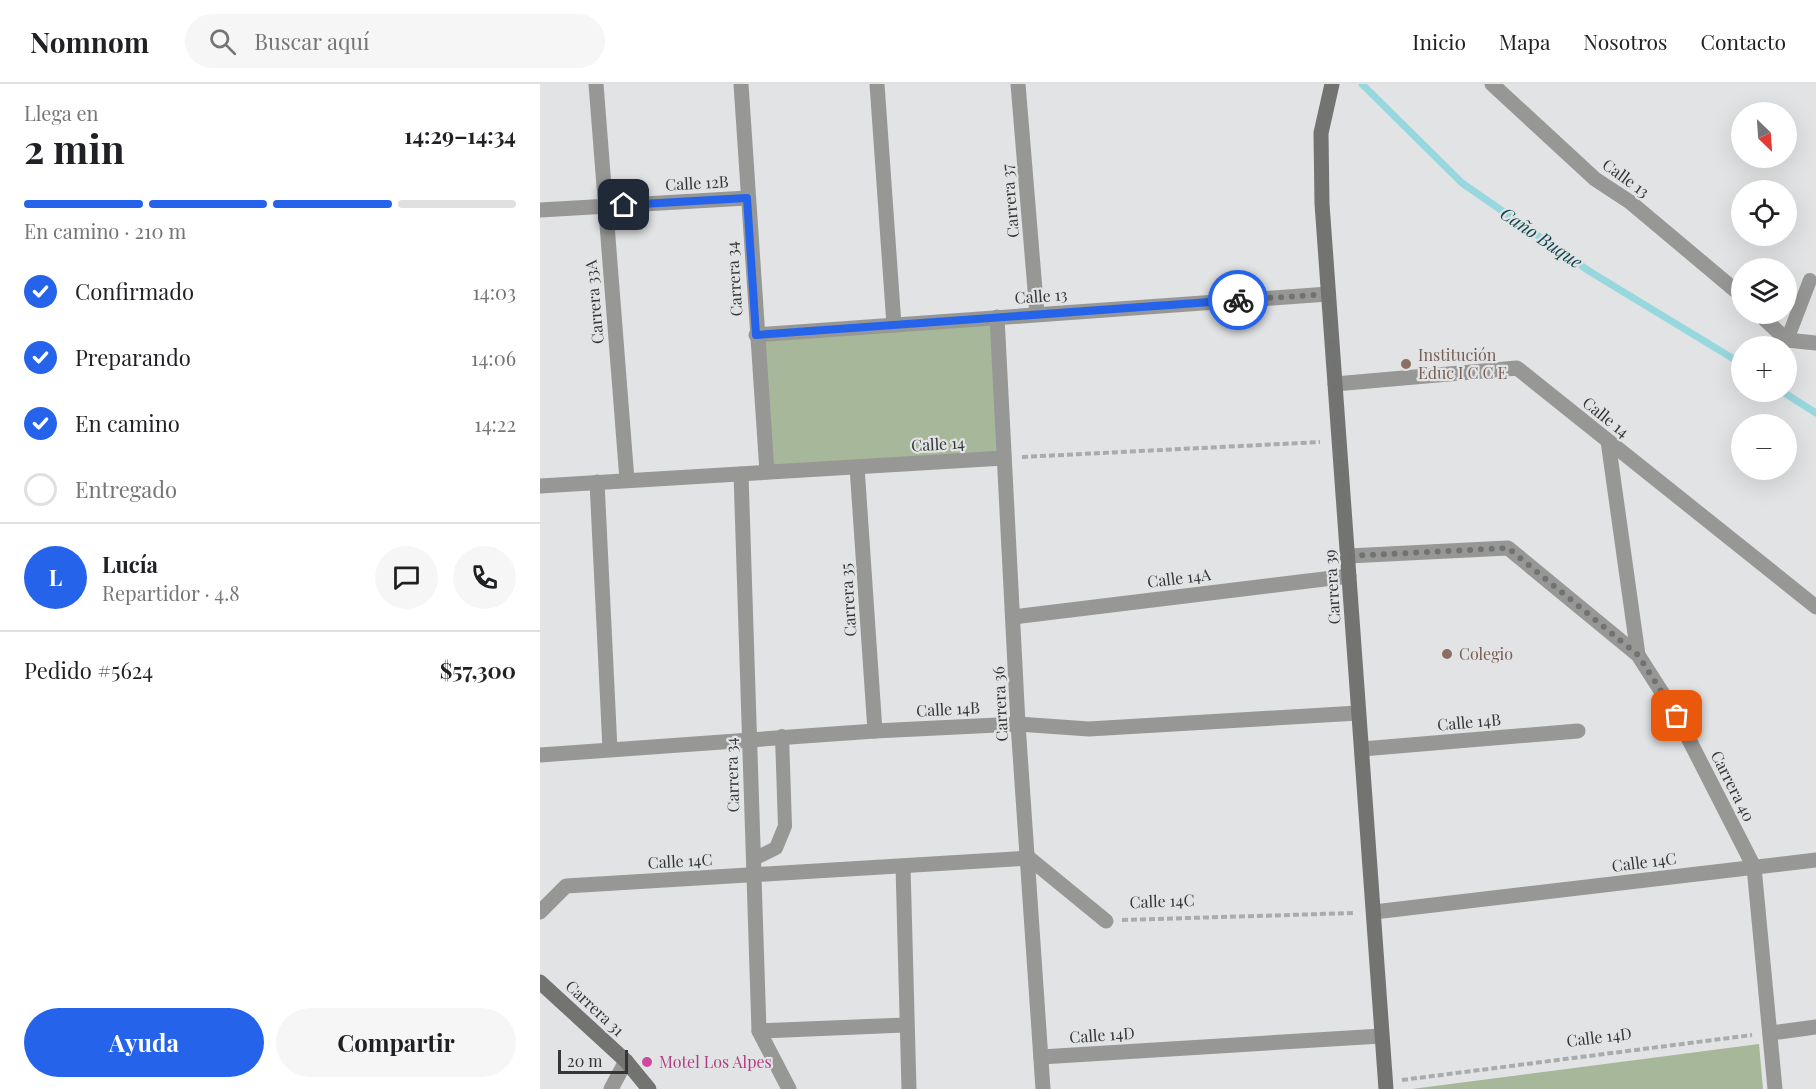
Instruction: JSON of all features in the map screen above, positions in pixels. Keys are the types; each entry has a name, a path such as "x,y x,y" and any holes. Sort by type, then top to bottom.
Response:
{"street":[{"name":"Carrera 33A","path":"596,84 603,206 627,480"},
{"name":"Carrera 34","path":"741,84 756,335 767,472"},
{"path":"877,84 894,325"},
{"name":"Carrera 37","path":"1018,84 1037,314"},
{"name":"Calle 13","path":"1492,84 1595,179 1630,202 1731,287"},
{"name":"Carrera 39","path":"1331,88 1321,133 1322,204 1386,1086"},
{"name":"Calle 12B","path":"540,210 747,198"},
{"name":"Calle 13","path":"756,335 1328,294"},
{"name":"Carrera 36","path":"997,317 1018,724 1029,858 1043,1089"},
{"path":"1770,324 1783,336"},
{"path":"1797,341 1816,343"},
{"name":"Calle 14","path":"1335,384 1517,368 1816,607"},
{"name":"Carrera 40","path":"1608,441 1638,655 1677,716 1755,867 1775,1089"},
{"name":"Calle 14","path":"540,486 1004,458"},
{"name":"Carrera 35","path":"857,466 875,731"},
{"name":"Carrera 34","path":"741,474 759,1031 789,1089"},
{"path":"597,482 610,749"},
{"path":"1348,556 1508,548 1638,655"},
{"name":"Calle 14A","path":"1013,616 1349,576"},
{"name":"Calle 14B","path":"540,755 875,731 1018,724 1089,729 1358,713"},
{"name":"Calle 14B","path":"1362,749 1578,730"},
{"path":"1029,858 1106,921"},
{"name":"Calle 14C","path":"540,912 566,886 754,867 903,866 1029,858"},
{"name":"Calle 14C","path":"1374,912 1816,860"},
{"path":"903,866 905,1025 909,1089"},
{"name":"Carrera 31","path":"540,982 626,1061 649,1089"},
{"path":"759,1031 905,1025"},
{"path":"1771,1033 1816,1027"},
{"name":"Calle 14D","path":"1041,1057 1381,1036"},
{"path":"611,1089 626,1061"}],"lane":[{"path":"1789,336 1810,280"},
{"path":"754,867 776,848 785,826 782,736"}],"path":[{"path":"1004,458 1339,441"},
{"name":"Calle 14C","path":"1106,921 1374,912"},
{"name":"Calle 14D","path":"1386,1086 1771,1033"}],"green space":[{"path":"997,317 1004,458 767,472 756,335"},
{"path":"1759,1044 1763,1089 1412,1089"}],"waterway":[{"name":"Caño Buque","path":"1362,84 1462,183 1589,271 1731,357"},
{"name":"Caño Buque","path":"1797,401 1816,413"}],"way so far":[{"path":"1238,300 1328,294 1348,556 1508,548 1638,655 1677,716"}],"place":[{"name":"Institución Educ I C C E","path":"1406,364"},
{"name":"Colegio","path":"1447,654"},
{"name":"Motel Los Alpes","path":"647,1062"}],"route":[{"path":"624,205 747,198 756,335 1238,300"}]}
